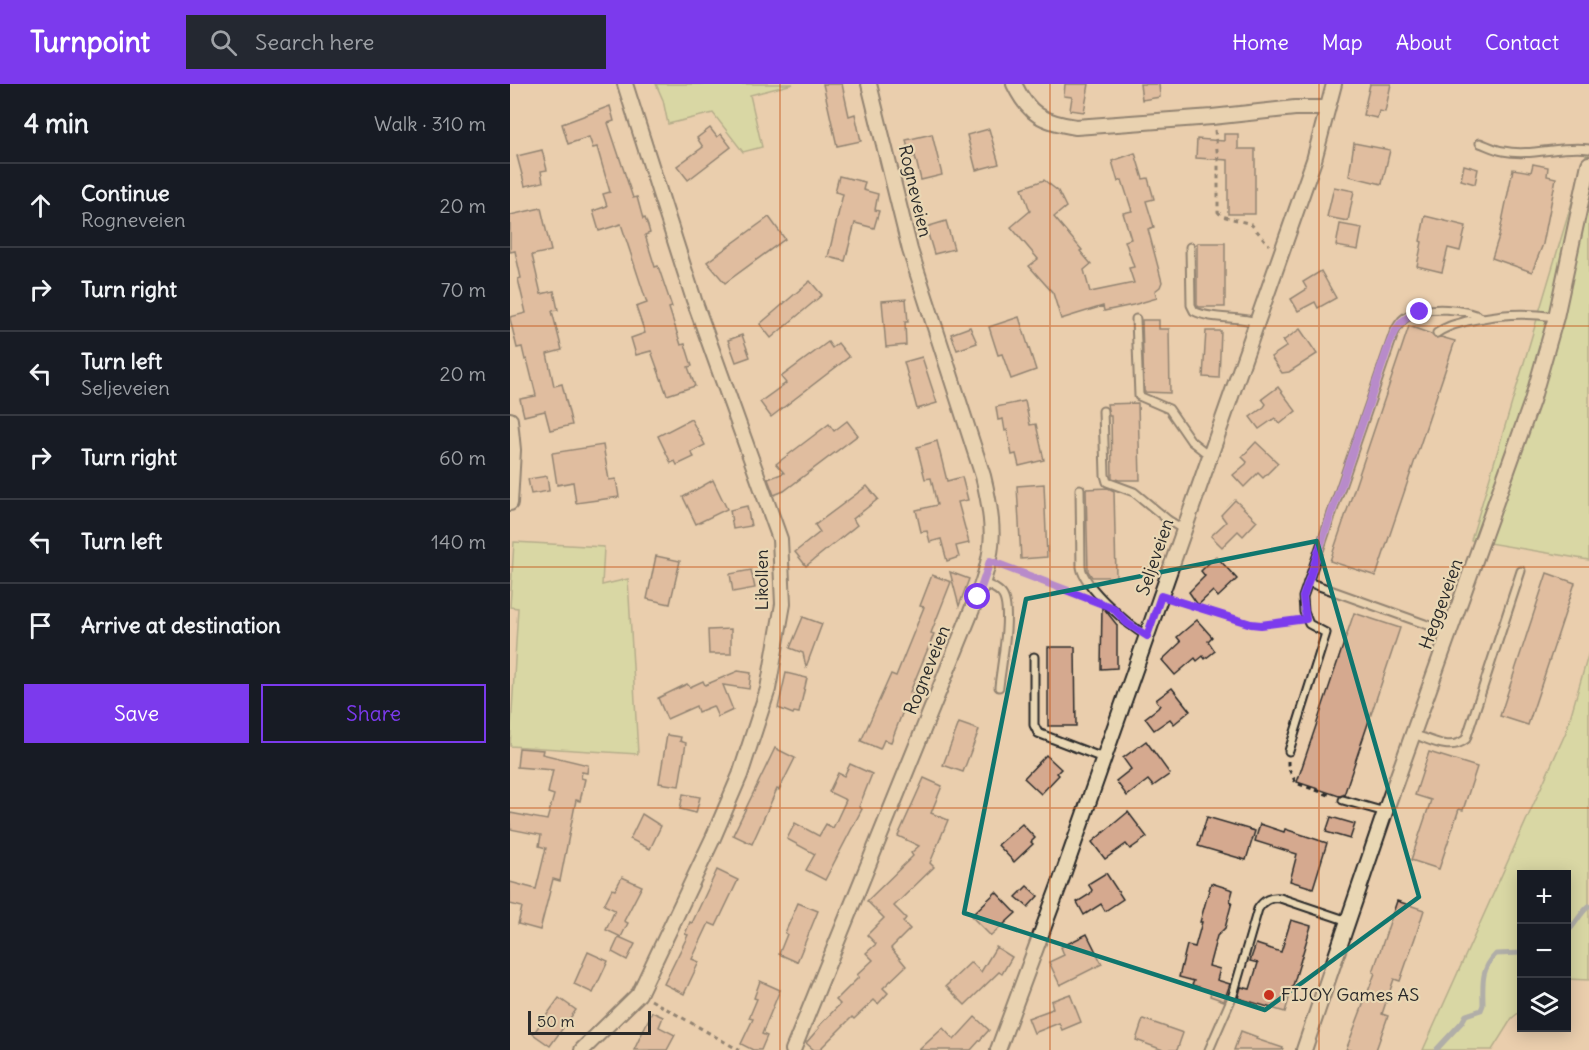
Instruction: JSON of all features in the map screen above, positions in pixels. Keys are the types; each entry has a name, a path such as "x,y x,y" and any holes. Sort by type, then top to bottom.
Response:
{"street":[{"name":"Likollen","path":"582,1050 639,994 675,920 740,775 768,689 783,604 780,539 694,300 625,84"},
{"name":"Rogneveien","path":"793,1050 983,583 990,561 993,538 988,497 910,250 869,84"},
{"path":"1014,84 1029,110 1041,118 1076,127 1295,108 1327,108"},
{"name":"Seljeveien","path":"998,1050 1060,883 1314,160 1334,84"},
{"name":"Heggeveien","path":"1305,1050 1385,812 1532,400 1556,317 1589,164"},
{"path":"510,420 513,450 510,503"}],"lane":[{"path":"1480,143 1502,151 1514,152 1566,147 1589,149"},
{"path":"1190,247 1191,305 1194,311 1257,322"},
{"path":"1289,751 1326,633 1316,629 1306,619 1303,597 1398,326 1411,314 1430,310 1466,311 1482,318"},
{"path":"1437,333 1455,324 1515,313 1556,317"},
{"path":"1136,319 1138,396 1169,409 1191,441 1210,456"},
{"path":"1103,411 1107,482 1134,492 1184,530"},
{"path":"1080,489 1082,573 1088,584 1127,623 1147,636"},
{"path":"1413,734 1448,746 1461,743 1466,739 1521,571"},
{"path":"1308,582 1450,633"},
{"path":"983,583 1000,592 1006,604 1006,626 999,687"},
{"path":"1034,657 1034,725 1038,733 1103,758"},
{"path":"1343,800 1385,812"},
{"path":"1209,1050 1233,995 1258,909 1262,903 1270,898 1280,898 1348,921"}],"path":[{"path":"1212,117 1218,160 1220,214 1251,224 1268,245 1282,249"},
{"path":"990,561 1113,608"},
{"path":"1161,596 1251,624 1261,625 1306,619"},
{"path":"1289,751 1288,767 1296,783 1343,800"},
{"path":"639,994 739,1050"}],"highlighted area":[{"path":"1317,541 1419,897 1265,1010 964,913 1026,599"}],"green space":[{"path":"656,84 793,84 750,95 762,147 743,152 713,113 668,124 663,100"},
{"path":"1589,145 1589,560 1471,540"},
{"path":"514,542 604,547 602,585 628,579 638,754 510,746 518,608 510,607"},
{"path":"1589,652 1589,980 1571,979 1571,870 1517,870 1517,1014 1512,1018 1492,1050 1423,1050 1566,732"}],"building":[{"path":"823,84 842,84 849,116 855,114 861,141 837,146"},
{"path":"1065,84 1089,84 1084,112 1070,110 1072,97 1064,96"},
{"path":"1140,84 1159,84 1160,97 1142,100"},
{"path":"1370,84 1391,84 1385,112 1379,111 1377,118 1363,115"},
{"path":"610,106 614,121 608,123 633,198 637,197 643,219 645,218 648,226 650,233 645,235 655,267 658,266 672,307 669,308 681,345 685,344 692,366 688,367 695,386 667,395 651,351 636,355 631,338 645,333 636,307 647,303 621,224 599,231 593,211 607,206 603,194 610,192 597,147 593,148 589,137 568,144 562,124"},
{"path":"710,128 717,137 721,134 731,147 688,180 677,166 703,147 697,138"},
{"path":"989,129 999,164 976,170 967,135"},
{"path":"932,134 942,175 921,180 915,156 910,158 906,140"},
{"path":"1224,134 1238,134 1238,149 1255,149 1255,214 1228,214 1228,160 1196,158 1197,139 1224,141"},
{"path":"1354,143 1390,150 1382,184 1349,176"},
{"path":"542,150 547,170 541,171 543,182 525,186 517,156"},
{"path":"1135,153 1143,179 1148,178 1154,199 1146,201 1154,227 1148,229 1162,282 1155,291 1157,298 1104,311 1103,306 1061,319 1053,293 1029,266 1038,259 1011,227 1030,211 1022,188 1044,180 1058,191 1066,207 1054,217 1091,264 1084,270 1090,292 1134,283 1129,268 1134,267 1125,241 1131,239 1123,213 1132,211 1122,180 1118,182 1112,161"},
{"path":"1533,164 1548,167 1547,176 1556,178 1543,244 1532,272 1492,258 1513,169 1531,172"},
{"path":"1464,165 1478,169 1475,184 1461,180"},
{"path":"839,176 865,182 863,190 878,194 875,210 879,211 874,228 855,223 845,261 828,257 843,194 835,192"},
{"path":"1334,187 1354,191 1348,221 1327,217"},
{"path":"541,208 551,251 532,255 541,294 554,291 558,310 552,311 562,350 547,354 554,386 562,384 572,425 550,430 545,411 524,416 520,399 536,396 527,359 525,360 522,347 517,348 510,319 510,317 526,313 518,279 521,278 515,251 510,252 510,215"},
{"path":"1425,216 1466,226 1460,251 1448,248 1442,272 1417,266"},
{"path":"769,217 785,239 725,283 707,262"},
{"path":"946,221 954,249 934,254 926,227"},
{"path":"1340,224 1362,228 1358,250 1336,246"},
{"path":"1197,243 1225,243 1225,307 1199,307 1197,305"},
{"path":"1321,271 1336,298 1318,308 1315,302 1298,311 1291,299 1307,289 1303,282"},
{"path":"810,281 822,295 771,338 760,324"},
{"path":"906,299 908,322 905,322 906,345 886,347 882,301"},
{"path":"1019,317 1036,370 1011,379 1002,354 998,355 989,327"},
{"path":"1142,320 1159,320 1159,329 1169,329 1170,393 1144,392"},
{"path":"1409,326 1431,334 1435,338 1441,337 1455,341 1376,576 1330,561"},
{"path":"970,327 977,343 957,350 951,334"},
{"path":"1300,329 1317,354 1289,372 1282,373 1271,357 1287,346 1283,341"},
{"path":"1206,331 1221,331 1219,378 1203,377"},
{"path":"742,335 750,357 736,362 728,340"},
{"path":"828,342 832,348 838,343 849,357 771,417 760,402 786,383 781,377"},
{"path":"922,357 937,403 917,409 904,362"},
{"path":"1278,387 1296,411 1280,424 1275,418 1259,429 1250,417 1266,404 1262,399"},
{"path":"1025,401 1030,425 1036,424 1044,460 1019,466 1016,454 1012,455 1003,419 998,420 996,407"},
{"path":"1138,403 1140,480 1112,478 1111,416 1109,416 1107,404"},
{"path":"691,419 705,445 691,452 694,457 677,465 675,461 671,463 658,436"},
{"path":"847,421 858,435 784,491 774,495 768,479 784,473 776,464 829,424 834,431"},
{"path":"937,441 947,481 962,477 968,500 958,502 969,543 956,546 959,557 947,561 941,539 930,542 927,531 921,532 916,510 937,505 931,478 925,479 917,447"},
{"path":"1256,442 1278,463 1263,478 1258,473 1244,487 1233,475 1246,464 1247,462 1242,457"},
{"path":"603,445 609,480 616,479 619,497 576,503 573,482 557,485 552,453"},
{"path":"547,476 549,491 531,494 528,479"},
{"path":"713,480 727,509 696,524 683,497"},
{"path":"1044,484 1047,557 1021,559 1017,486"},
{"path":"867,486 878,499 853,519 857,525 806,566 795,552 820,532 815,525"},
{"path":"1108,488 1114,491 1116,577 1092,577 1088,571 1086,489"},
{"path":"1235,500 1257,521 1243,536 1238,531 1222,547 1211,536 1226,522 1221,515"},
{"path":"747,506 751,526 733,529 730,510"},
{"path":"656,556 680,561 670,604 647,599"},
{"path":"1216,556 1237,579 1218,597 1213,591 1198,605 1189,592 1205,576 1201,571"},
{"path":"751,570 755,588 733,592 730,574"},
{"path":"950,572 969,579 959,606"},
{"path":"1547,573 1575,583 1528,725 1500,716"},
{"path":"932,575 951,582 931,633 934,634 910,692 921,696 915,710 905,706 891,742 884,740 880,749 861,741 891,674 896,676 924,607 920,606"},
{"path":"1102,606 1117,625 1117,668 1101,669"},
{"path":"1354,613 1400,628 1344,795 1339,796 1297,782"},
{"path":"803,617 822,624 806,667 803,653 790,648"},
{"path":"1197,620 1212,637 1208,641 1215,651 1205,659 1203,656 1197,661 1195,658 1175,675 1162,660 1181,642 1177,637"},
{"path":"731,629 731,654 709,654 708,630"},
{"path":"1048,647 1075,647 1076,726 1048,726"},
{"path":"738,671 751,673 749,689 723,685 733,710 718,717 713,706 698,712 696,706 667,719 658,698 687,684 690,687 703,681 705,685"},
{"path":"786,673 807,678 799,713 794,712 793,714 778,708"},
{"path":"1172,688 1190,711 1174,724 1170,719 1154,730 1145,718 1160,705 1156,700"},
{"path":"959,723 979,730 963,772 943,765"},
{"path":"667,735 681,737 680,741 686,743 679,786 659,783"},
{"path":"1146,741 1170,774 1153,786 1148,780 1127,796 1116,781 1131,769 1123,758"},
{"path":"519,748 543,750 542,754 588,765 587,773 582,772 581,778 585,779 580,801 576,800 560,881 553,879 540,930 518,924 522,907 510,904 510,882 536,889 546,848 539,846 541,835 510,829 510,813 547,820 554,795 548,793 553,770 517,767"},
{"path":"775,748 795,758 779,790 777,789 752,844 733,835"},
{"path":"1429,752 1477,767 1463,810 1459,809 1439,869 1411,860 1431,800 1415,795"},
{"path":"1046,755 1061,769 1057,773 1059,775 1041,794 1024,778"},
{"path":"850,764 872,774 859,807 862,809 825,880 806,870 815,854 787,839 795,823 819,836 826,824 833,828 846,800 829,792 838,773 844,776"},
{"path":"924,778 942,786 931,813 948,820 930,863 934,867 894,906 906,918 903,922 910,929 891,948 906,966 883,988 888,993 878,1004 874,1000 854,1019 852,1017 819,1050 814,1050 806,1043 840,1004 836,1000 873,960 866,953 876,944 867,935 884,918 867,901 913,856 911,853 919,846 898,836"},
{"path":"683,794 700,797 696,813 680,809"},
{"path":"1128,812 1147,837 1130,849 1126,844 1105,859 1092,842"},
{"path":"642,814 661,826 650,849 630,839"},
{"path":"1207,817 1255,831 1246,860 1198,846"},
{"path":"1331,817 1355,824 1350,839 1326,832"},
{"path":"1022,824 1035,838 1031,842 1033,844 1014,862 998,845"},
{"path":"1260,824 1284,832 1285,829 1327,843 1313,888 1290,881 1297,854 1255,841"},
{"path":"717,870 738,880 716,926 709,923 692,959 699,962 684,994 664,984 688,935 685,934 690,922 692,923"},
{"path":"1106,873 1123,899 1105,911 1101,904 1084,915 1077,902 1090,894 1092,890 1088,884"},
{"path":"622,877 642,886 624,921 628,923 621,937 606,930 615,910 604,905 612,889 615,890"},
{"path":"1211,883 1233,890 1225,928 1217,936 1209,966 1220,969 1217,980 1230,984 1224,1001 1210,996 1211,991 1192,985 1194,981 1179,977 1187,945 1195,947"},
{"path":"1027,886 1038,896 1028,907 1016,897"},
{"path":"996,892 1016,913 991,936 971,916"},
{"path":"1397,901 1424,910 1417,932 1400,981 1394,979 1382,1014 1388,1016 1376,1050 1346,1050 1375,973 1373,972"},
{"path":"798,903 818,911 797,962 779,954"},
{"path":"1291,920 1311,926 1285,1012 1238,998 1241,987 1250,989 1258,963 1250,961 1256,944 1281,952"},
{"path":"1087,934 1102,964 1060,985 1049,962 1064,955 1061,947"},
{"path":"619,937 635,944 627,960 612,952"},
{"path":"996,947 1012,957 1002,974 999,972 965,1005 946,986 971,962 981,972"},
{"path":"588,952 608,961 593,993 574,984"},
{"path":"760,981 780,990 762,1034 767,1036 761,1050 753,1050 741,1044 753,1019 749,1018 757,999 754,998"},
{"path":"1070,994 1081,1022 1062,1030 1059,1023 1034,1033 1028,1018 1050,1010 1053,1008 1051,1001"},
{"path":"559,998 576,1010 550,1046 533,1034"},
{"path":"652,1012 663,1017 659,1027 675,1035 667,1050 634,1050"},
{"path":"975,1017 989,1030 971,1050 919,1050 943,1028 954,1040"},
{"path":"1143,1019 1183,1033 1177,1050 1163,1050 1136,1040"},
{"path":"1241,1031 1283,1048 1282,1050 1234,1050"}],"waterway":[{"path":"1571,928 1589,906"},
{"path":"1436,1050 1466,1015 1481,1010 1485,972 1496,954 1517,953"}],"place":[{"name":"FIJOY Games AS","path":"1269,995"}],"route":[{"path":"978,597 990,561 1113,608 1127,623 1147,636 1161,596 1251,624 1261,625 1306,619 1303,597 1389,345 1404,319 1420,312"}]}
